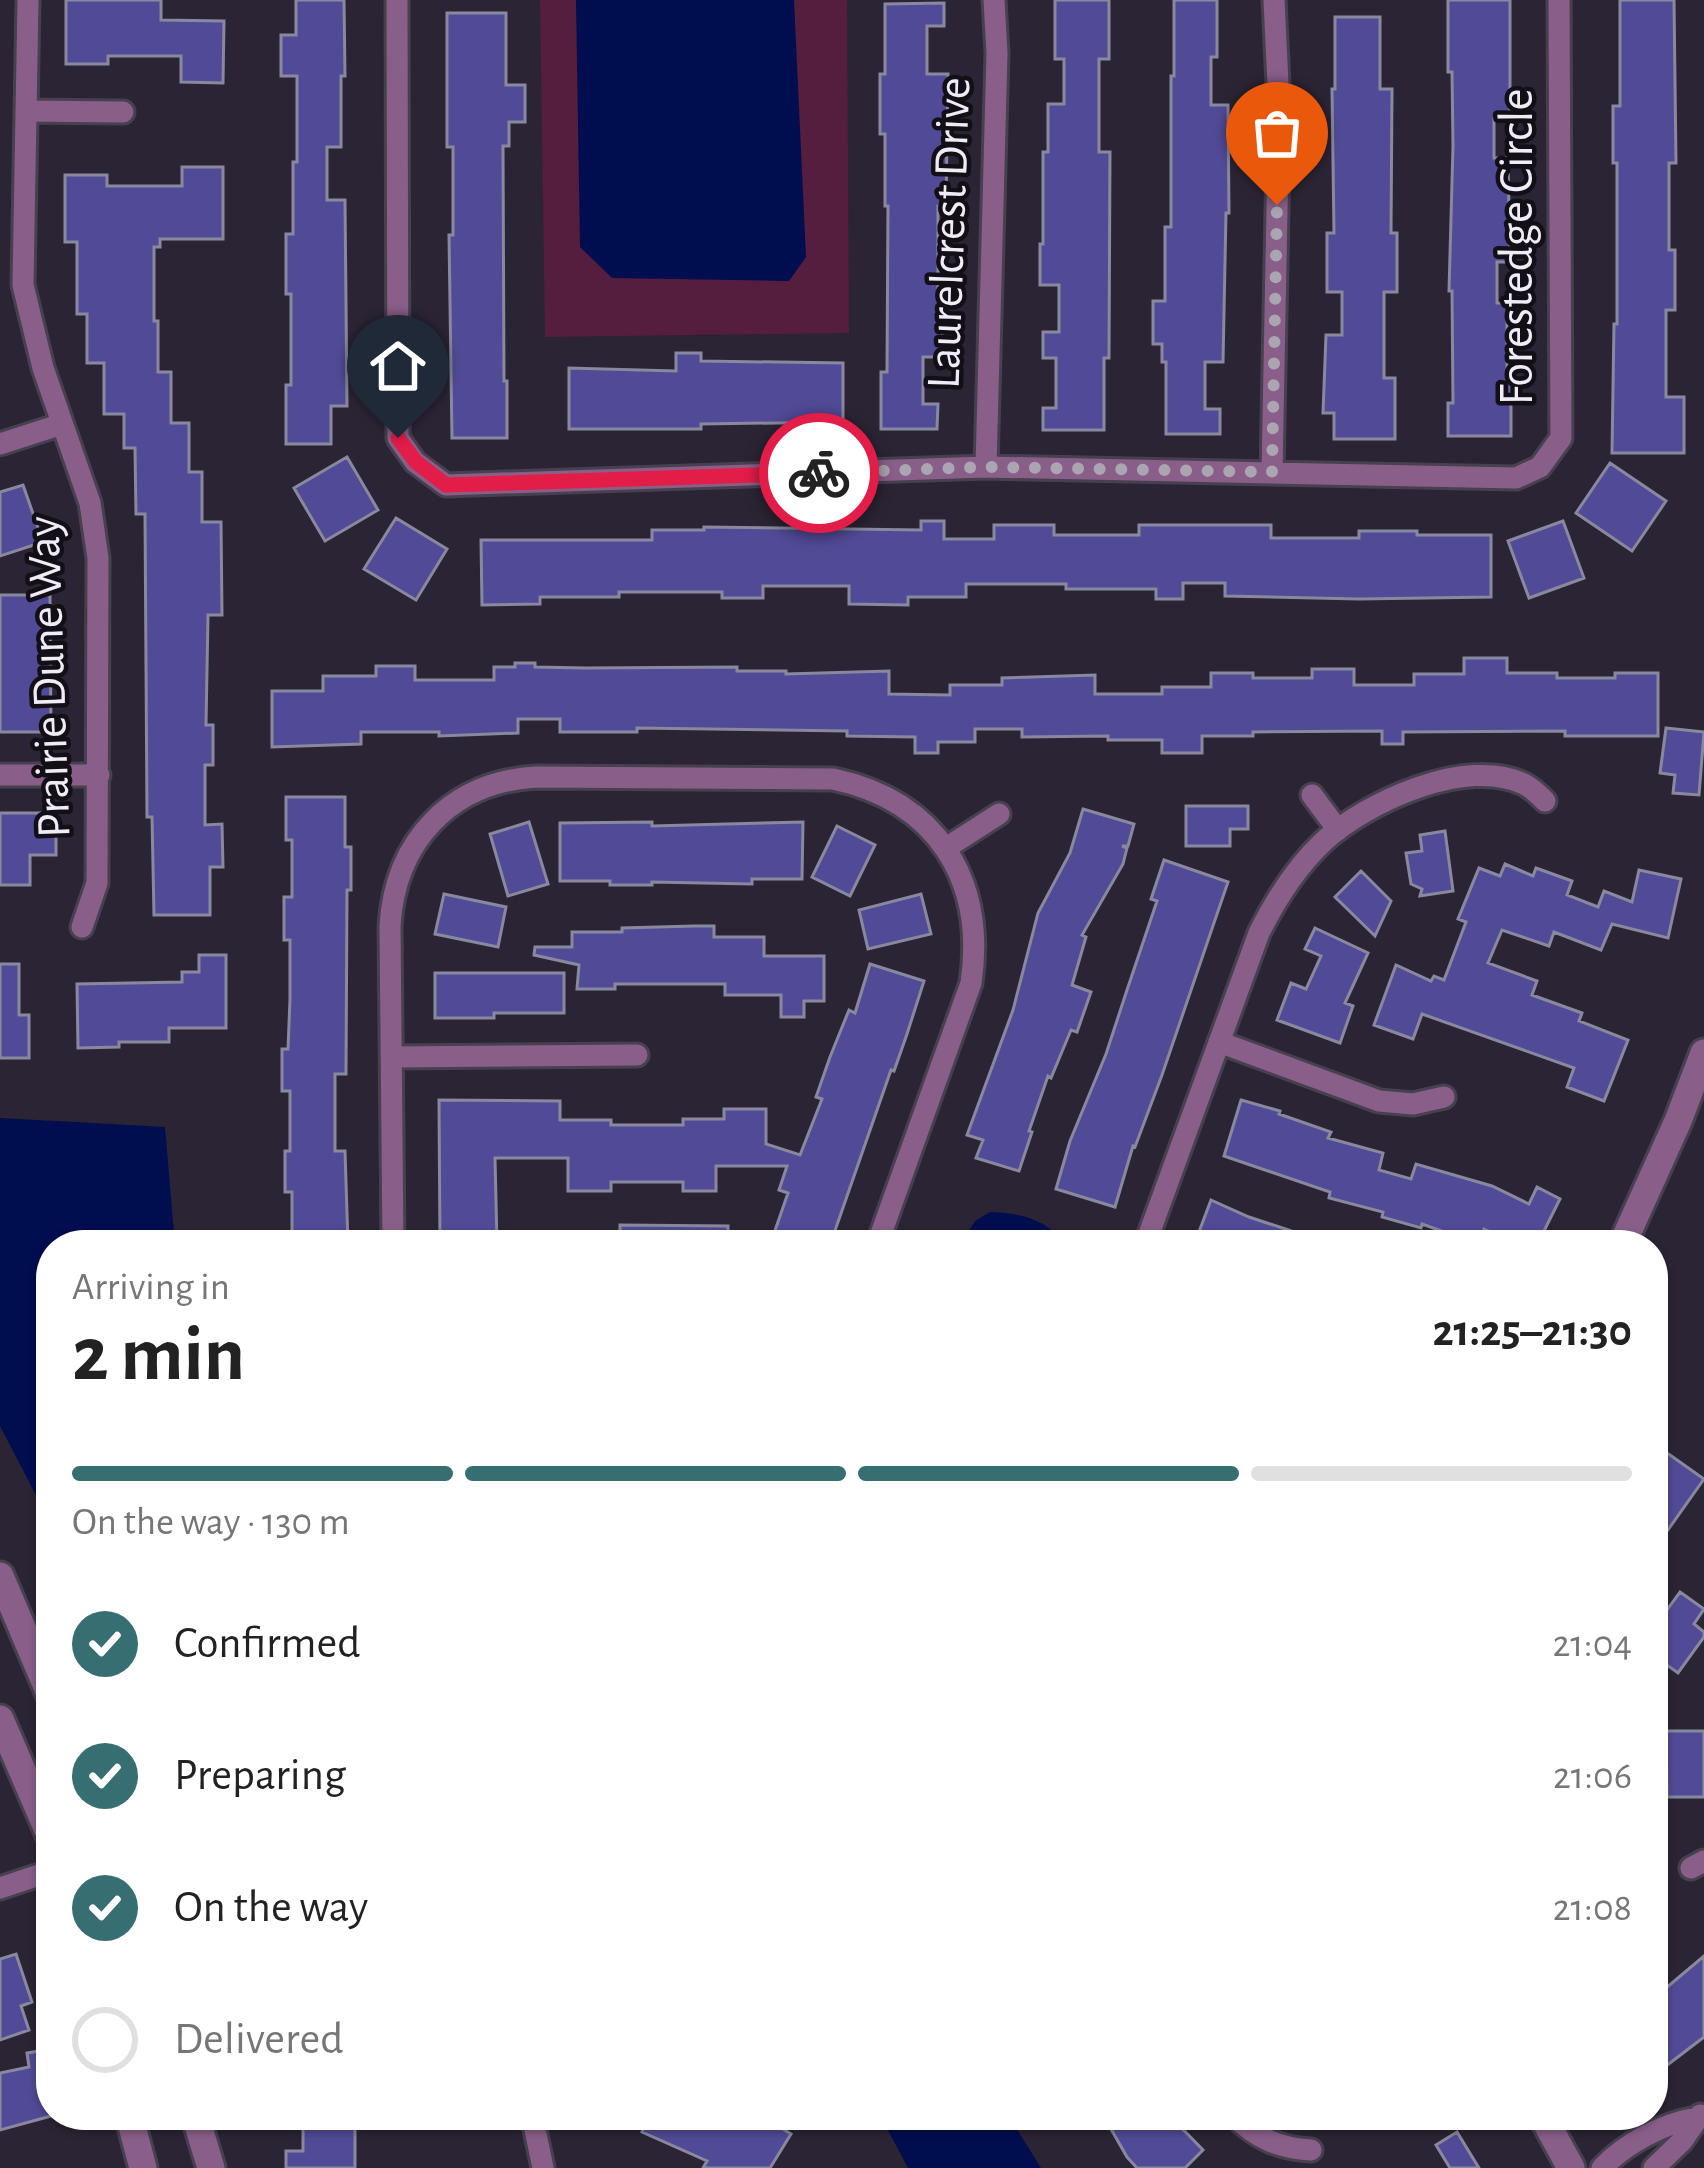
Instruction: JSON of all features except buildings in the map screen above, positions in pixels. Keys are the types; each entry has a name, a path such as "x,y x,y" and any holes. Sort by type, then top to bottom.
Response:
{"street":[{"name":"Prairie Dune Way","path":"28,0 23,285 43,368 90,503 98,558 97,883 82,927"},
{"name":"Forestedge Circle","path":"397,0 398,438 416,462 446,485 986,467 1516,478 1540,467 1561,438 1559,0"},
{"name":"Laurelcrest Drive","path":"986,467 997,52 994,0"},
{"path":"1272,472 1279,105 1274,0"},
{"path":"26,111 123,112"},
{"path":"0,444 62,424"},
{"path":"0,775 99,775"},
{"path":"1150,1230 1268,915 1302,864 1338,830 1402,793 1485,776 1520,782 1545,801"},
{"path":"393,1230 390,926 395,888 409,854 430,823 461,798 481,788 536,777 833,779 894,800 946,848 969,900 975,943 971,983 882,1230"},
{"path":"1312,795 1338,830"},
{"path":"946,848 999,814"},
{"path":"1219,1042 1379,1101 1413,1104 1444,1096"},
{"path":"1629,1230 1704,1053"},
{"path":"392,1057 637,1055"},
{"path":"0,1576 36,1661"},
{"path":"0,1719 36,1803"},
{"path":"0,1888 36,1876"},
{"path":"1668,2126 1700,2114"},
{"path":"1654,2168 1682,2141 1700,2114"},
{"path":"133,2130 143,2168"},
{"path":"200,2130 211,2168"},
{"path":"535,2130 543,2168"},
{"path":"1250,2130 1278,2146 1311,2150"},
{"path":"1550,2130 1571,2168"},
{"path":"1602,2168 1657,2130"}],"shaded area":[{"path":"540,0 847,0 849,333 545,337"},
{"path":"576,0 794,0 806,257 789,281 612,278 580,247"},
{"path":"0,1118 165,1127 174,1230 36,1230 36,1495 0,1426"},
{"path":"990,1212 1021,1216 1052,1230 970,1230"},
{"path":"888,2130 1017,2130 1041,2168 908,2168"}],"way so far":[{"path":"819,473 986,467 1272,472 1277,205"}],"route":[{"path":"398,438 416,462 446,485 819,473"}]}
